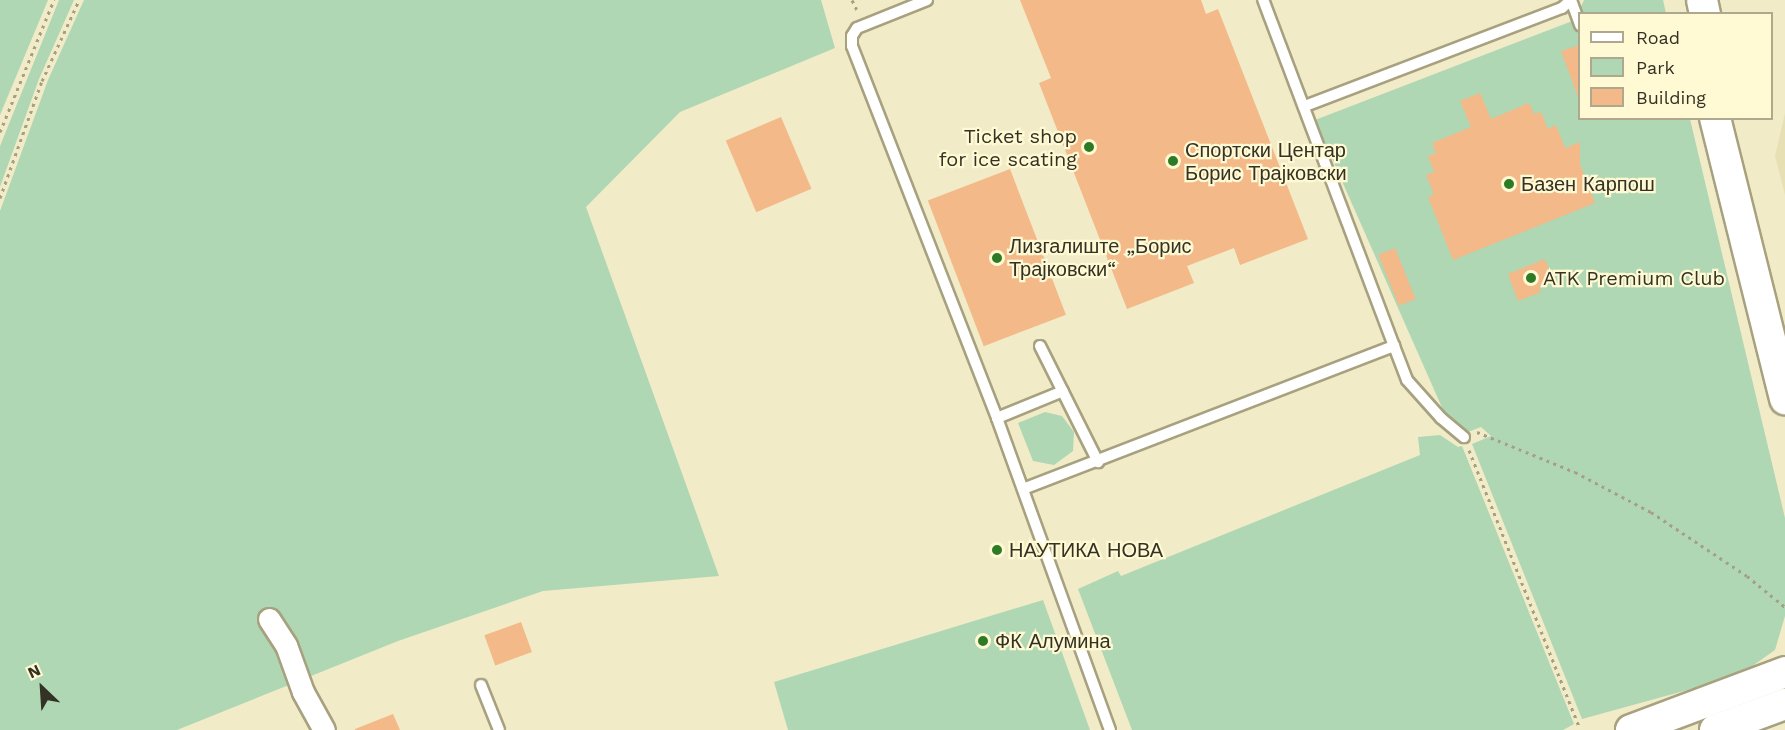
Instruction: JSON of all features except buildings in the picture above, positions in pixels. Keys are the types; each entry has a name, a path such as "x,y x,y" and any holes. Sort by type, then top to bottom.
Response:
{"street":[{"path":"1715,120 1785,399"},
{"path":"1734,120 1785,313"},
{"path":"269,619 286,645 303,692 324,730"},
{"path":"1739,689 1785,659"},
{"path":"1631,730 1785,672"},
{"path":"1715,730 1785,704"},
{"path":"1750,717 1785,715"}],"lane":[{"path":"927,0 864,24 853,32 852,42 997,418 1110,730"},
{"path":"1263,0 1407,380 1441,418 1464,437"},
{"path":"1305,106 1562,8 1571,0 1578,19"},
{"path":"1040,346 1098,462"},
{"path":"1023,489 1394,346"},
{"path":"997,418 1063,391"},
{"path":"481,685 499,730"}],"path":[{"path":"0,132 54,0"},
{"path":"0,198 42,81 79,0"},
{"path":"1579,727 1464,437 1478,431 1602,485 1739,570 1785,607"}],"shaded area":[{"path":"1785,113 1785,195 1775,156"}],"green space":[{"path":"0,0 48,0 0,115"},
{"path":"59,0 74,0 39,79 0,187 0,146"},
{"path":"84,0 821,0 835,48 680,112 586,207 719,576 543,591 398,641 177,730 0,730 0,211 48,80"},
{"path":"1584,0 1663,0 1666,12 1579,12"},
{"path":"1578,13 1578,120 1690,120 1785,518 1785,616 1775,650 1751,667 1702,686 1582,719 1472,444 1491,436 1481,427 1455,437 1315,120 1575,20"},
{"path":"1045,412 1062,416 1074,432 1073,451 1054,465 1033,461 1018,423"},
{"path":"1440,435 1458,447 1462,446 1574,724 1563,730 1132,730 1078,589 1118,571 1121,576 1420,455 1418,437"},
{"name":"ФК Алумина","path":"1043,600 1090,730 788,730 774,682"}],"place":[{"name":"Ticket shop for ice scating","path":"1089,147"},
{"name":"Спортски Центар Борис Трајковски","path":"1173,161"},
{"name":"Базен Карпош","path":"1509,184"},
{"name":"Лизгалиште „Борис Трајковски“","path":"997,258"},
{"name":"ATK Premium Club","path":"1531,278"},
{"name":"НАУТИКА НОВА","path":"997,550"},
{"name":"ФК Алумина","path":"983,641"}]}
